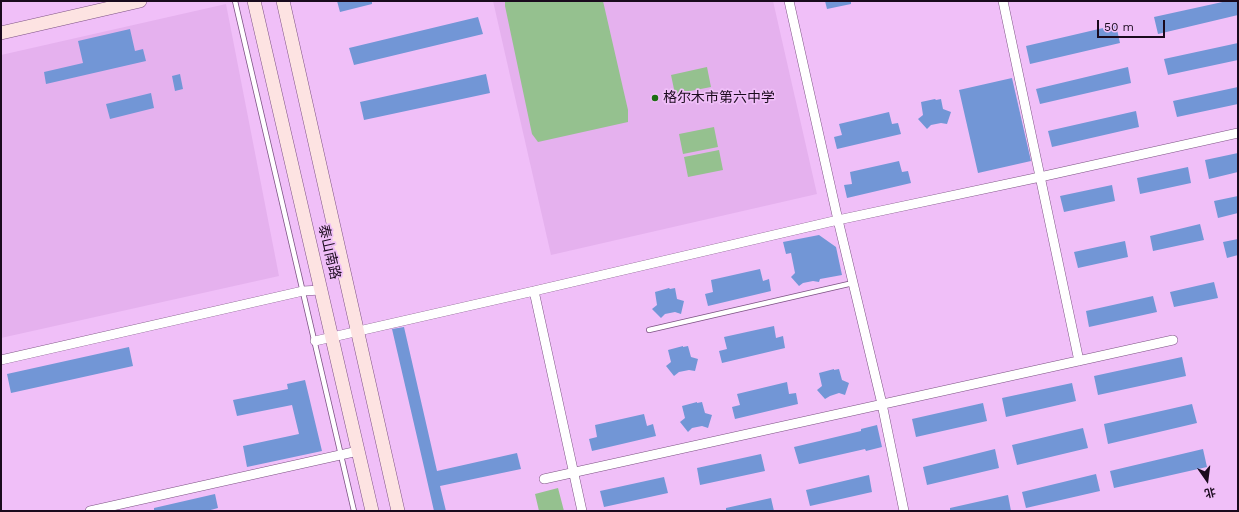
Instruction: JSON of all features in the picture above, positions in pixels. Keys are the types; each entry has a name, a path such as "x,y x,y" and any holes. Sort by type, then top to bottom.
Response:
{"street":[{"path":"1,33 140,1"},
{"name":"泰山南路","path":"254,1 372,511"},
{"name":"泰山南路","path":"283,1 398,511"},
{"path":"788,1 882,404 904,511"},
{"path":"1003,1 1079,361"},
{"path":"315,341 838,220 1238,133"},
{"path":"1,360 303,291 321,290"},
{"path":"534,291 582,511"},
{"path":"544,479 1173,340"},
{"path":"90,511 358,451"}],"lane":[{"path":"235,1 354,511"},
{"path":"649,330 853,283"}],"shaded area":[{"name":"格尔木市第六中学","path":"493,1 773,1 817,194 551,255"},
{"path":"226,4 279,276 1,338 1,55"}],"green space":[{"path":"505,1 603,1 628,110 628,122 538,142 532,134"},
{"path":"707,67 711,87 675,94 671,75"},
{"path":"714,127 718,147 683,154 679,134"},
{"path":"719,150 723,170 688,177 684,157"},
{"path":"558,488 564,511 539,511 535,494"}],"building":[{"path":"337,1 372,1 372,4 340,12"},
{"path":"825,1 851,1 851,4 827,9"},
{"path":"1227,1 1238,1 1238,15 1158,34 1154,17"},
{"path":"478,17 483,34 354,65 349,48"},
{"path":"1116,25 1120,43 1030,64 1026,46"},
{"path":"130,29 135,51 143,49 146,61 46,84 44,72 83,63 78,41"},
{"path":"1238,43 1238,60 1168,75 1164,59"},
{"path":"1128,67 1131,83 1040,104 1036,89"},
{"path":"180,74 183,89 175,91 172,76"},
{"path":"486,74 490,93 364,120 360,102"},
{"path":"1012,78 1031,161 978,173 959,90"},
{"path":"1238,87 1238,104 1177,117 1173,101"},
{"path":"151,93 154,108 110,119 106,104"},
{"path":"941,99 943,109 951,112 947,124 941,123 931,125 927,129 918,119 923,115 921,102"},
{"path":"1136,111 1139,127 1052,147 1048,131"},
{"path":"889,112 892,124 898,123 901,134 837,149 834,137 842,135 839,124"},
{"path":"1238,153 1238,172 1209,179 1205,160"},
{"path":"899,161 902,172 908,171 911,183 847,198 844,185 852,184 850,172"},
{"path":"1188,167 1191,183 1140,194 1137,178"},
{"path":"1112,185 1115,201 1064,212 1060,196"},
{"path":"1238,196 1238,213 1218,218 1214,201"},
{"path":"1200,224 1204,240 1153,251 1150,236"},
{"path":"819,235 836,247 842,275 820,279 819,282 813,281 803,283 799,286 791,277 795,273 791,253 786,254 783,242"},
{"path":"1238,239 1238,255 1227,258 1223,242"},
{"path":"1125,241 1128,257 1078,268 1074,252"},
{"path":"760,269 763,281 769,279 771,291 708,306 705,294 713,292 711,280"},
{"path":"1214,282 1218,298 1174,307 1170,292"},
{"path":"675,288 677,299 684,301 681,314 675,312 665,314 661,318 652,309 657,305 655,292"},
{"path":"1153,296 1157,312 1089,327 1086,311"},
{"path":"774,326 776,338 783,336 785,348 722,363 719,351 727,349 724,337"},
{"path":"404,327 437,471 517,453 521,469 440,486 446,511 434,511 392,329"},
{"path":"688,346 691,357 698,359 695,371 689,370 679,372 674,376 666,366 671,362 668,350"},
{"path":"129,347 133,366 11,393 7,374"},
{"path":"1182,357 1186,376 1098,395 1094,376"},
{"path":"839,369 842,380 849,383 845,395 839,393 825,399 817,390 822,386 819,373"},
{"path":"305,380 322,451 247,467 243,446 299,434 292,405 237,416 233,400 288,389 287,384"},
{"path":"787,382 789,394 796,393 798,404 735,419 732,407 740,405 737,394"},
{"path":"1072,383 1076,401 1006,417 1002,398"},
{"path":"702,402 705,413 712,415 708,428 702,426 692,428 688,432 680,422 685,418 682,406"},
{"path":"983,403 987,421 916,437 912,419"},
{"path":"1192,404 1197,423 1108,444 1104,424"},
{"path":"644,414 647,426 653,424 656,436 592,451 589,439 597,437 595,425"},
{"path":"877,425 882,447 866,451 865,449 799,464 794,447 861,431 861,429"},
{"path":"1083,428 1088,448 1017,465 1012,445"},
{"path":"995,449 999,468 927,485 923,467"},
{"path":"1203,449 1207,467 1114,488 1110,471"},
{"path":"761,454 765,471 700,485 697,468"},
{"path":"1096,474 1100,491 1026,508 1022,492"},
{"path":"869,475 872,492 810,506 806,490"},
{"path":"664,477 668,493 604,507 600,491"},
{"path":"215,494 218,508 207,511 154,511 154,508"},
{"path":"1008,495 1011,511 950,511 950,508"},
{"path":"771,498 774,511 726,511 726,508"}],"place":[{"name":"格尔木市第六中学","path":"655,98"}]}
